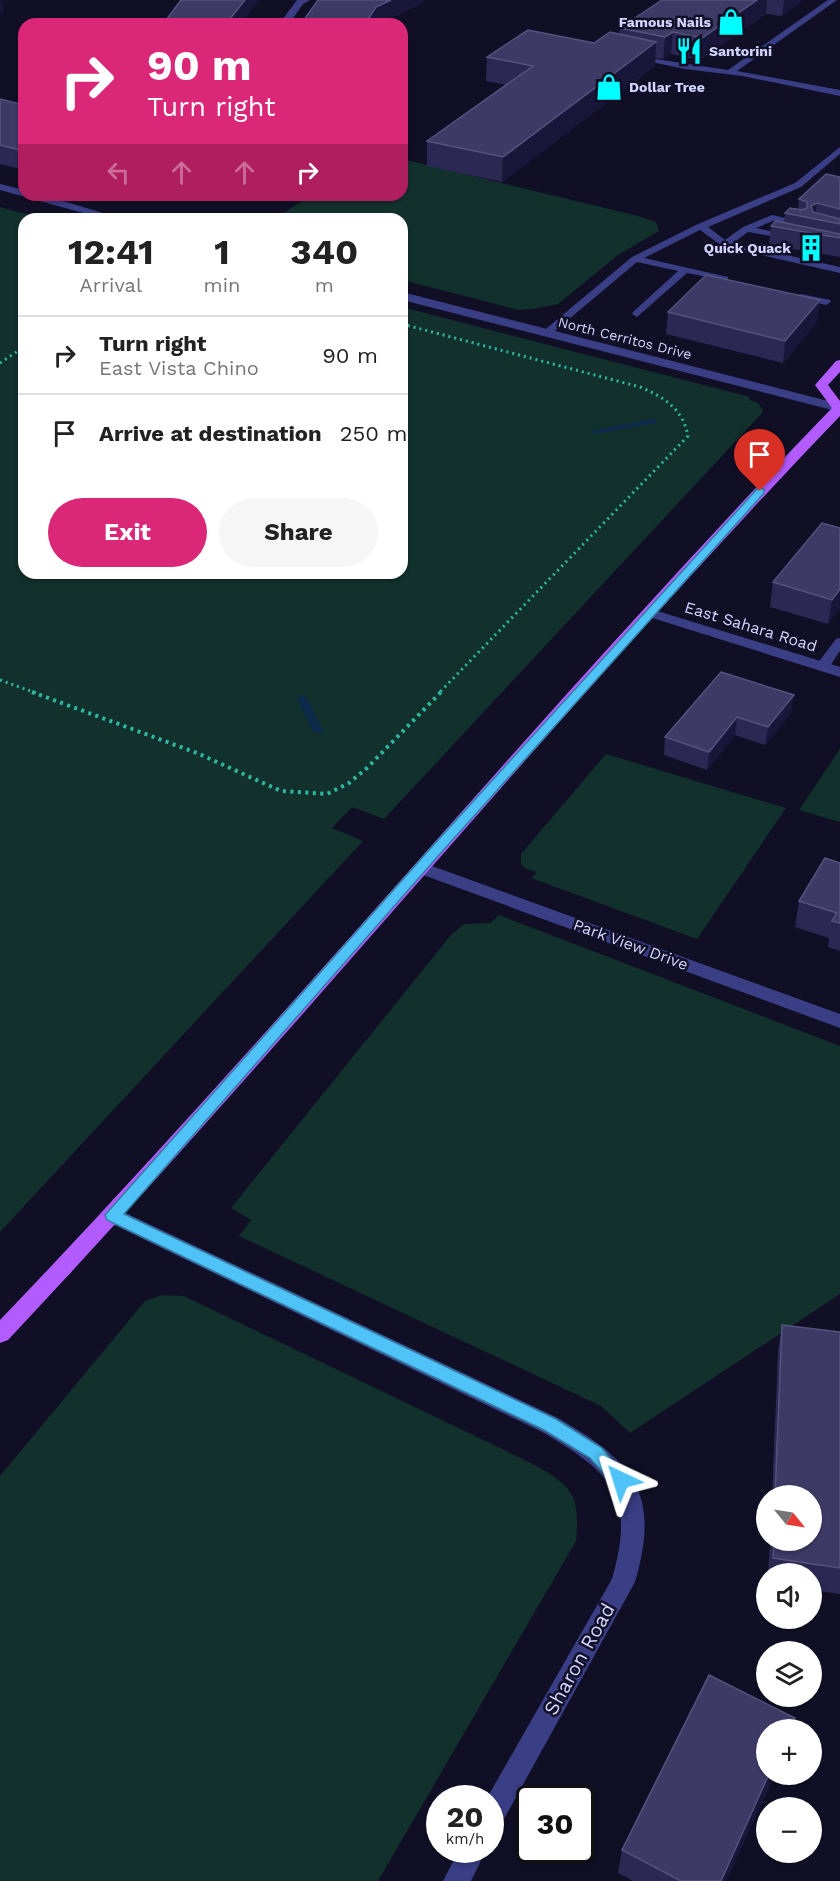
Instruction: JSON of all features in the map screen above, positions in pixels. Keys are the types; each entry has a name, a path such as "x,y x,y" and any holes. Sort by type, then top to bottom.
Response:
{"main road":[{"path":"0,1334 113,1215 760,491 840,408 821,385 840,364"}],"street":[{"path":"288,18 301,0"},
{"path":"0,187 18,192"},
{"path":"55,201 97,213"},
{"path":"71,205 78,201"},
{"name":"North Cerritos Drive","path":"408,298 840,408"},
{"name":"East Sahara Road","path":"651,613 840,672"},
{"name":"Park View Drive","path":"421,868 840,1021"},
{"name":"Sharon Road","path":"113,1215 550,1425 596,1453 628,1490 634,1511 635,1535 631,1558 623,1582 504,1794"},
{"path":"456,1881 466,1863"}],"lane":[{"path":"729,73 833,0"},
{"path":"623,55 840,93"},
{"path":"546,333 635,259 701,226 798,185 840,150"},
{"path":"725,244 746,229 772,218 800,224"},
{"path":"701,226 725,244 840,270"},
{"path":"746,229 798,240"},
{"path":"635,259 739,282"},
{"path":"637,314 685,270"},
{"path":"793,295 826,302"},
{"path":"822,667 840,642"}],"path":[{"path":"0,680 197,753 281,790 327,794 349,783 367,768 688,436 687,422 677,409 661,396 640,387 408,326"},
{"path":"0,363 18,351"}],"green space":[{"path":"408,160 638,216 656,222 659,231 618,255 558,304 519,310 408,282 408,213 284,213 301,201 408,201"},
{"path":"0,207 22,213 18,213 18,579 408,579 408,309 750,397 749,400 758,403 763,410 762,413 384,819 352,807 332,828 363,841 0,1232"},
{"path":"840,749 840,822 799,810"},
{"path":"606,754 786,808 697,939 531,878 537,872 526,869 521,864 521,854"},
{"path":"499,915 840,1046 840,1294 630,1433 601,1406 239,1236 251,1220 231,1208 451,935 464,924 491,923"},
{"path":"162,1295 184,1296 529,1462 563,1484 574,1501 577,1511 576,1541 434,1785 426,1785 426,1799 378,1881 0,1881 0,1476 145,1301"}],"building":[{"path":"181,0 245,0 231,18 168,18"},
{"path":"318,0 391,0 376,7 369,18 305,18"},
{"path":"662,0 757,0 702,38 673,32 665,37 620,28"},
{"path":"528,30 594,43 610,32 656,42 503,157 427,141 533,66 487,57"},
{"path":"0,99 18,104 18,150 0,145"},
{"path":"826,174 840,177 840,209 817,203 811,206 813,212 840,219 840,224 785,213 790,208 802,210 807,208 807,202 799,199"},
{"path":"776,221 840,234 840,238 771,226"},
{"path":"706,275 820,300 785,341 668,312"},
{"path":"822,523 840,528 840,589 832,600 773,582"},
{"path":"721,672 794,695 768,727 737,717 709,752 665,737"},
{"path":"825,858 840,863 840,923 832,921 837,913 799,901"},
{"path":"782,1325 840,1332 840,1568 822,1565 822,1563 773,1558 773,1551 822,1551 822,1485 775,1485"},
{"path":"709,1675 756,1698 756,1707 773,1707 795,1718 756,1719 756,1785 764,1785 759,1797 756,1797 756,1803 721,1881 681,1881 622,1850"}],"waterway":[{"path":"594,432 653,421"},
{"path":"302,698 318,731"}],"place":[{"name":"Famous Nails","path":"731,22"},
{"name":"Santorini","path":"689,51"},
{"name":"Dollar Tree","path":"609,87"},
{"name":"Quick Quack","path":"811,248"}],"route":[{"path":"621,1480 596,1453 550,1425 113,1215 434,852 760,491"}]}
